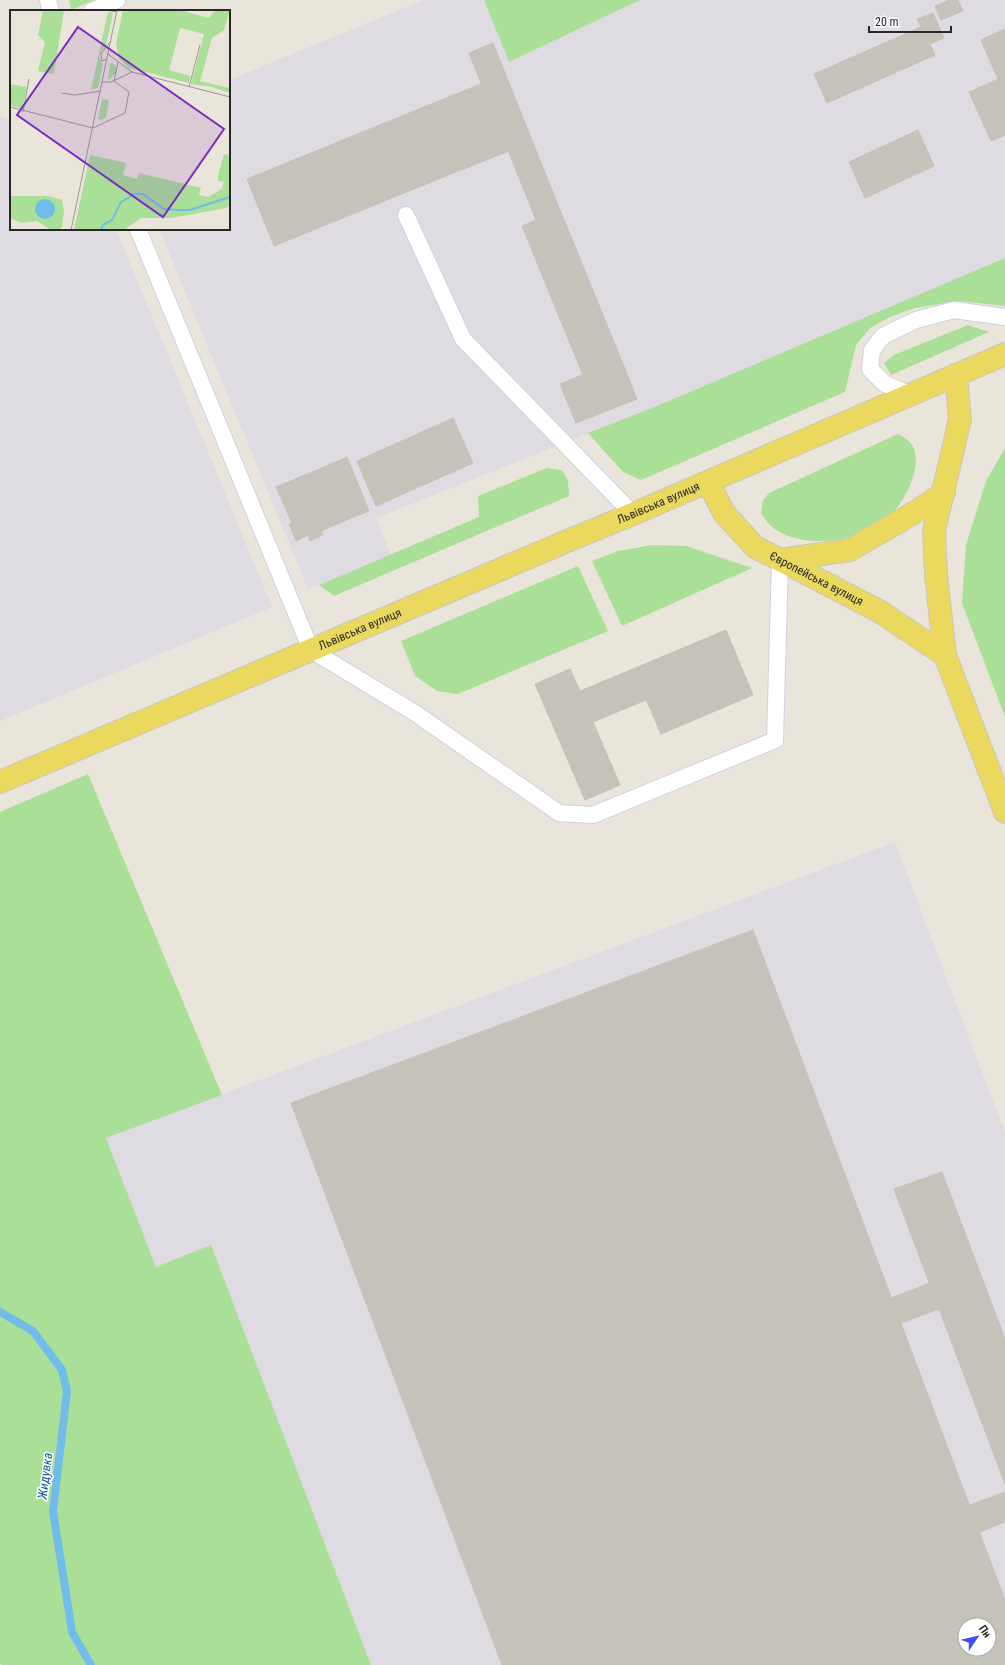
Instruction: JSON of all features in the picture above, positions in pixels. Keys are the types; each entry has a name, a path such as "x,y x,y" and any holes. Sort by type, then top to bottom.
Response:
{"main road":[{"name":"Львівська вулиця","path":"0,782 633,514 1005,354"},
{"path":"956,375 960,419 934,531 936,575 945,655 1005,812"},
{"name":"Європейська вулиця","path":"708,482 724,513 755,547 879,611 945,655"},
{"path":"780,560 850,550 917,511 944,493"}],"lane":[{"path":"48,0 51,10"},
{"path":"94,10 117,0"},
{"path":"406,216 463,339 633,514"},
{"path":"138,230 311,650 415,713 559,813 593,815 775,740 780,560"},
{"path":"910,394 885,384 870,369 872,350 883,336 916,320 954,310 1005,317"}],"shaded area":[{"path":"424,0 484,0 509,62 640,0 1005,0 1005,258 652,408 376,518 391,555 308,589 159,230 230,230 230,80"},
{"path":"0,116 10,120 10,230 116,230 272,607 0,721"},
{"path":"895,842 1005,1133 1005,1665 371,1665 211,1246 156,1267 105,1138"}],"green space":[{"path":"69,0 94,0 71,10"},
{"path":"484,0 640,0 509,62"},
{"path":"1005,258 1005,306 958,301 915,308 890,317 870,328 856,345 845,392 641,480 623,472 588,433 652,408"},
{"path":"968,325 989,332 891,375 884,363 894,355"},
{"path":"898,434 912,445 916,464 914,475 904,497 892,515 873,529 859,535 826,541 793,538 779,532 768,523 761,513 763,500 769,493"},
{"path":"1005,448 1005,717 962,603 966,545 986,481"},
{"path":"547,468 562,470 568,481 569,496 334,596 319,585 479,517 478,496"},
{"path":"652,545 686,546 752,568 622,626 592,561 618,551"},
{"path":"578,566 608,631 458,694 437,691 415,676 401,641"},
{"path":"88,774 222,1095 106,1138 156,1267 211,1245 371,1665 1,1665 0,1663 0,812"}],"building":[{"path":"949,0 958,0 963,11 941,20 935,6"},
{"path":"933,13 944,38 930,44 935,55 827,103 814,74 921,27 917,19"},
{"path":"1005,29 1005,76 998,79 981,40"},
{"path":"493,43 560,210 536,220 469,53"},
{"path":"1005,76 1005,135 991,141 969,92"},
{"path":"481,84 509,151 441,178 414,111"},
{"path":"414,111 441,178 274,246 247,179"},
{"path":"918,130 934,166 865,198 849,162"},
{"path":"560,210 621,359 583,375 522,226"},
{"path":"621,359 637,399 576,423 560,384"},
{"path":"453,418 473,463 376,506 357,461"},
{"path":"347,457 369,511 351,518 329,465"},
{"path":"329,465 351,518 321,531 314,514 292,523 276,487"},
{"path":"314,514 323,535 310,541 308,535 296,541 289,524"},
{"path":"726,630 753,695 661,734 633,669"},
{"path":"570,669 580,691 633,669 646,700 593,722 620,785 585,800 535,684"},
{"path":"753,930 1005,1600 1005,1665 655,1665 425,1053"},
{"path":"425,1053 655,1665 502,1665 291,1103"},
{"path":"942,1172 1005,1339 1005,1484 894,1189"},
{"path":"930,1283 939,1309 901,1323 891,1298"},
{"path":"1005,1492 1005,1522 980,1532 970,1505"}],"waterway":[{"name":"Жидувка","path":"0,1312 33,1331 62,1370 67,1391 53,1511 72,1632 91,1665"}]}
